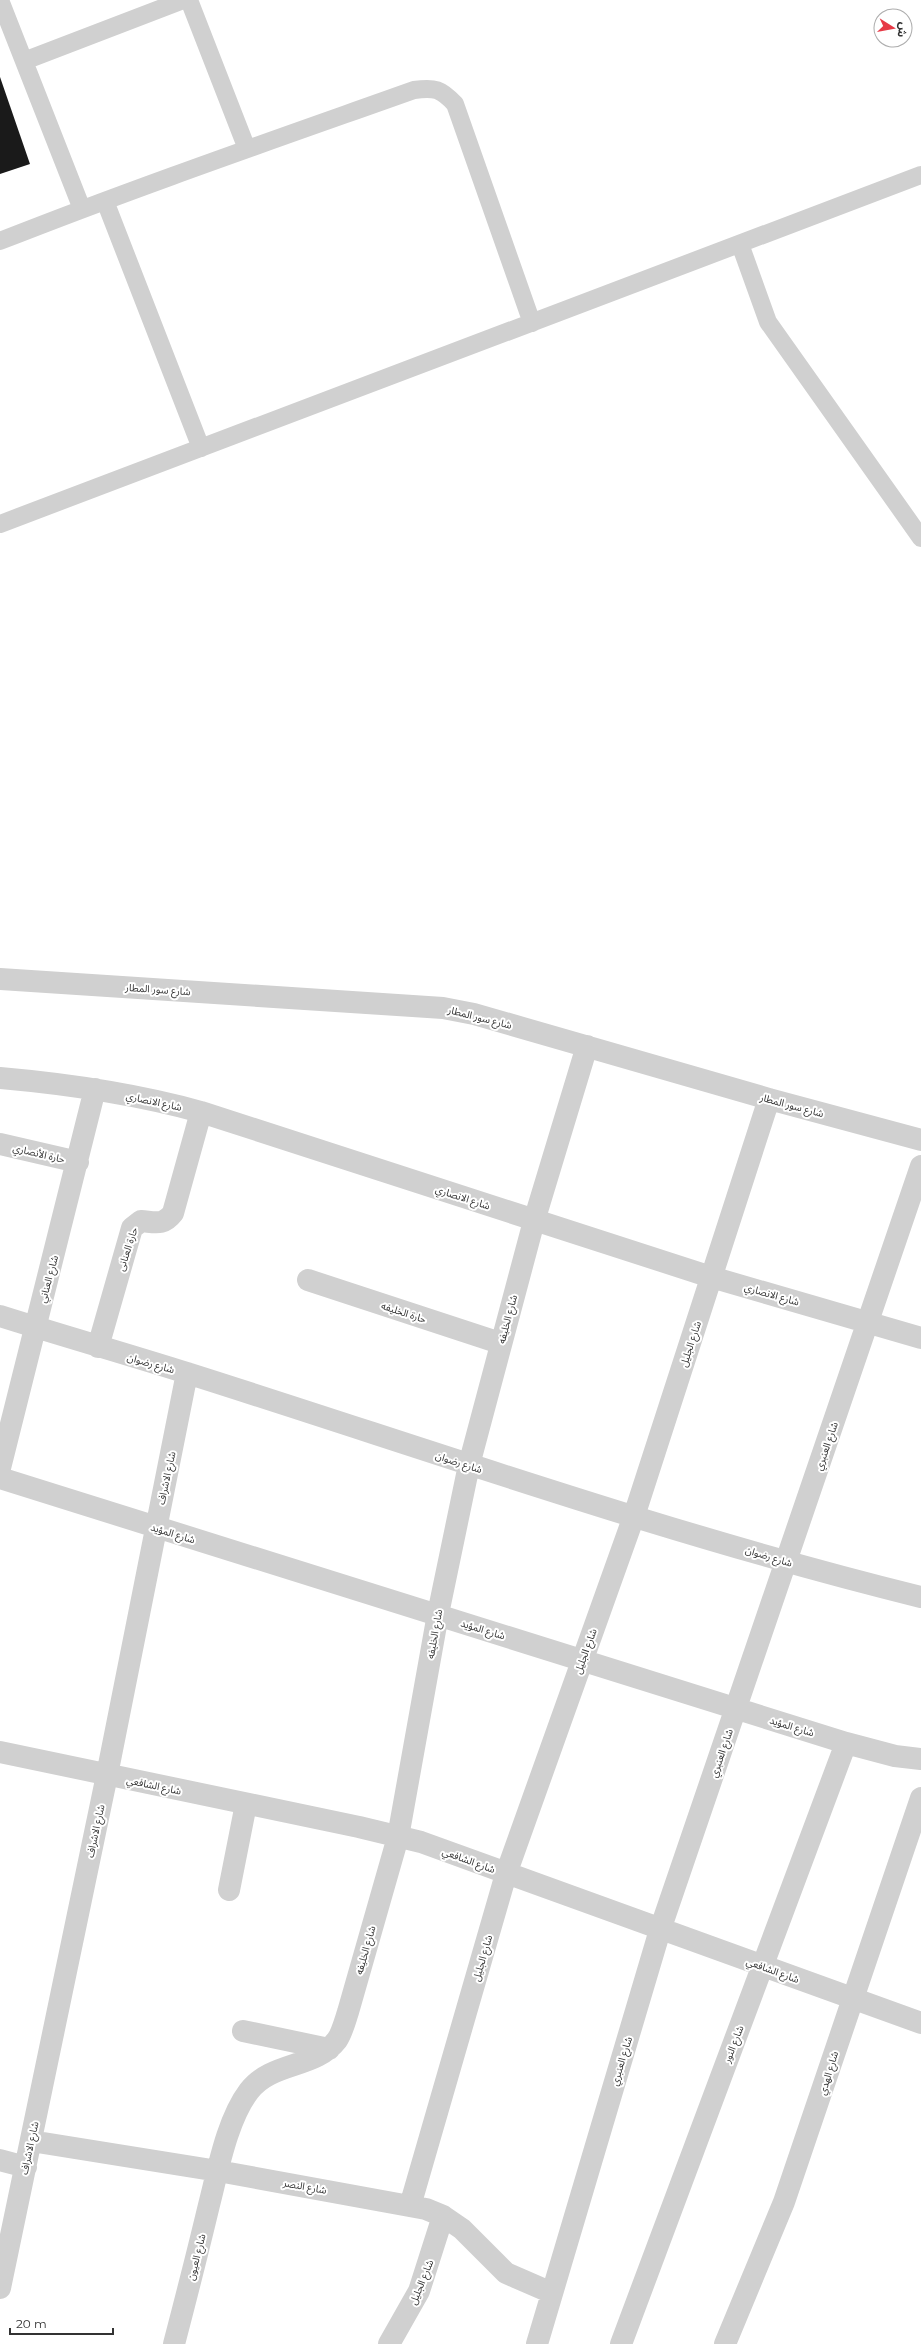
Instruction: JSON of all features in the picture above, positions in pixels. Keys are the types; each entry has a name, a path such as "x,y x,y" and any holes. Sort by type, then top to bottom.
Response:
{"street":[{"name":"شارع سور المطار","path":"0,979 443,1008 474,1014 769,1099 921,1140"},
{"name":"شارع الخليفه","path":"218,2171 239,2107 249,2091 260,2080 275,2070 312,2059 329,2050 338,2039 346,2019 398,1837 438,1614 469,1465 500,1343 534,1221 587,1046"},
{"name":"شارع الانصاري","path":"0,1078 95,1089 171,1103 711,1277 921,1338"},
{"name":"شارع العناني","path":"0,1468 78,1162 95,1089"},
{"name":"شارع الجليل","path":"410,2206 506,1874 634,1516 769,1099"},
{"name":"حارة العنانى","path":"98,1347 132,1228 141,1221 156,1224 163,1222 173,1213 201,1112"},
{"name":"حارة الأنصاري","path":"0,1144 78,1162"},
{"name":"شارع العنبري","path":"539,2344 552,2293 660,1930 921,1166"},
{"name":"حارة الخليفه","path":"308,1280 500,1343"},
{"name":"شارع رضوان","path":"0,1316 98,1347 188,1373 469,1465 634,1516 786,1562 921,1597"},
{"name":"شارع الاشراف","path":"0,2288 107,1775 188,1373"},
{"name":"شارع المؤيد","path":"0,1478 846,1743 895,1756 921,1759"},
{"name":"شارع النور","path":"621,2344 846,1743"},
{"name":"شارع الشافعي","path":"1,1756 107,1775 359,1827 421,1842 660,1930 921,2023"},
{"name":"شارع الهدي","path":"725,2344 784,2202 820,2101 852,1998 921,1798"},
{"path":"229,1890 246,1804"},
{"path":"243,2031 329,2050"},
{"name":"شارع النصر","path":"31,2141 218,2171 410,2206 443,2216 462,2229 506,2273 552,2293"},
{"path":"0,2160 26,2167"},
{"name":"شارع العيون","path":"174,2344 218,2171"},
{"name":"شارع الجليل","path":"389,2344 419,2291 443,2216"}],"lane":[{"path":"0,0 82,209"},
{"path":"24,61 183,0"},
{"path":"189,0 247,150"},
{"path":"0,241 82,209 414,90 430,87 445,92 455,104 532,323"},
{"path":"0,524 921,175"},
{"path":"105,201 201,448"},
{"path":"740,244 768,322 921,538"}],"building":[{"path":"0,77 30,164 0,174"}]}
